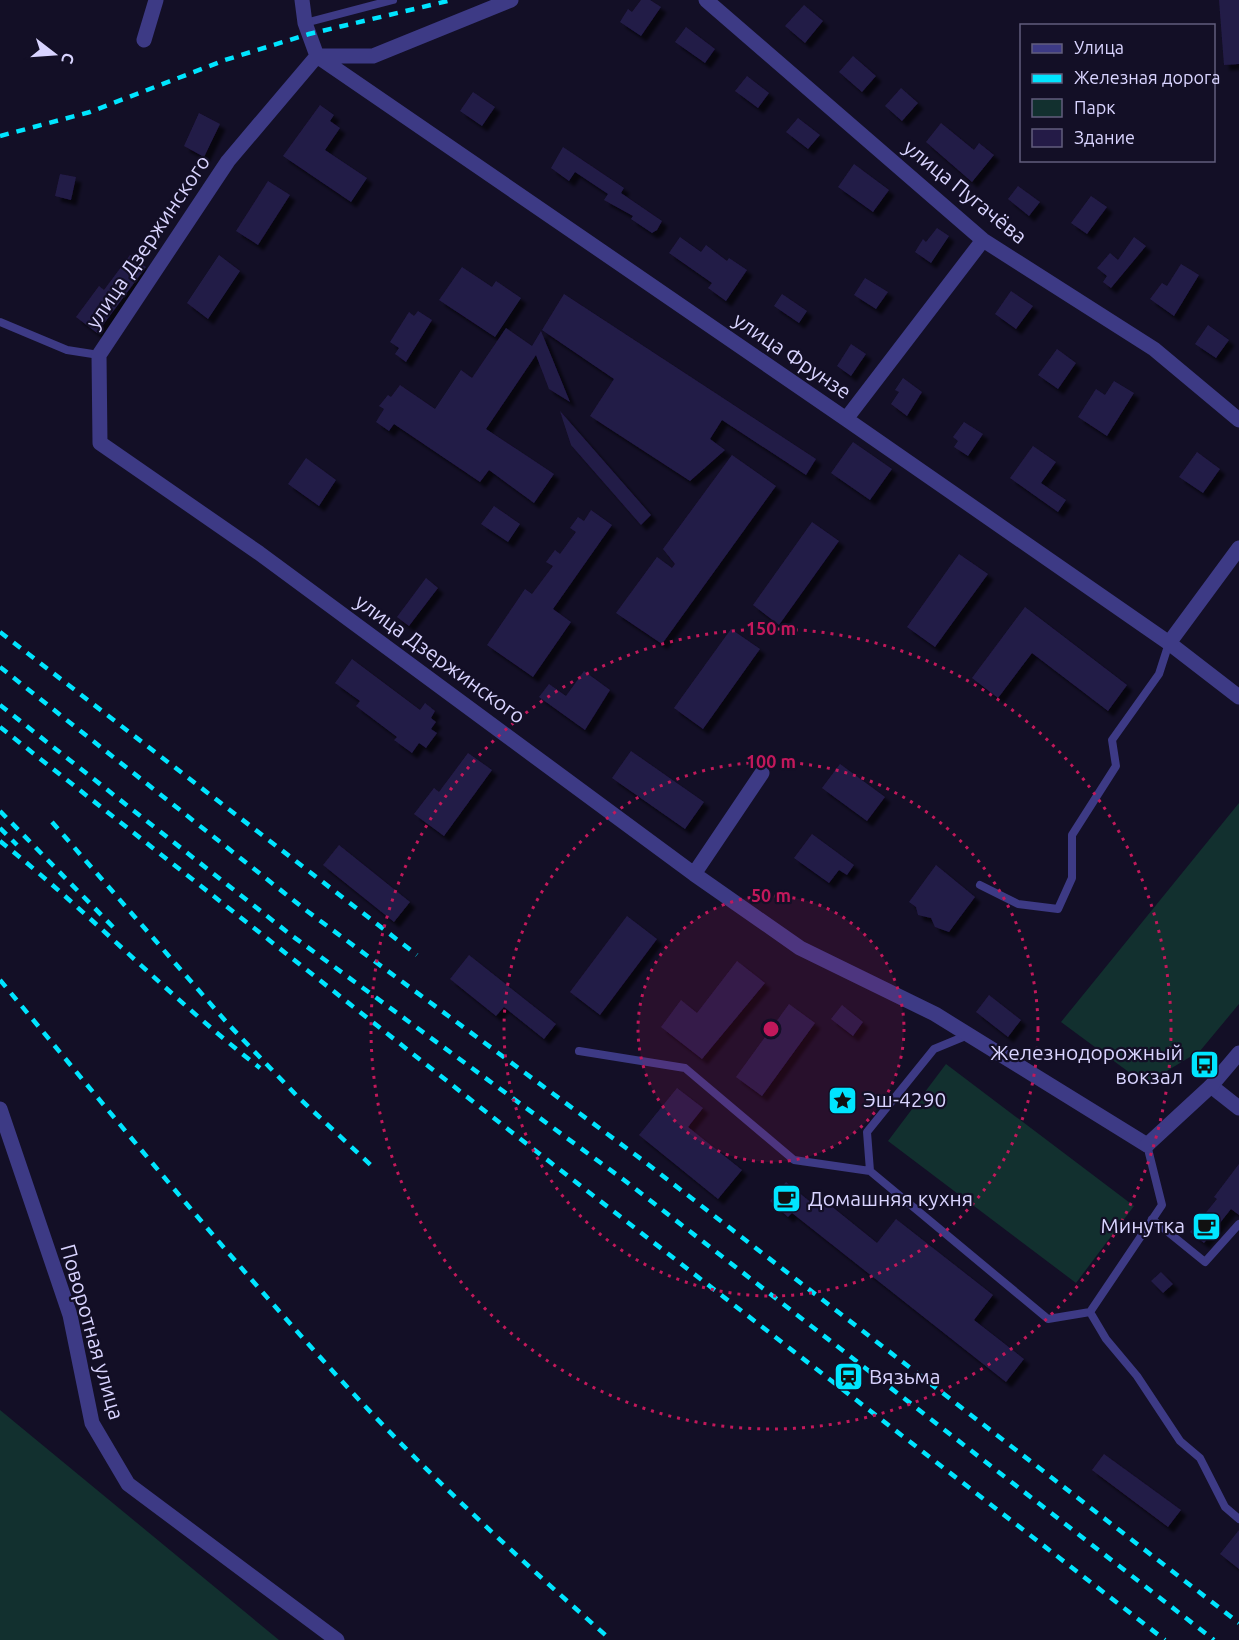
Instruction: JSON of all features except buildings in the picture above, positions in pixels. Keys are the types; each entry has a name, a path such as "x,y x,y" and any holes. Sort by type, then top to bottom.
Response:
{"street":[{"path":"144,40 156,0"},
{"path":"302,0 304,23 317,56 373,56 511,0"},
{"name":"улица Пугачёва","path":"706,0 983,240 1154,349 1239,420"},
{"name":"улица Дзержинского","path":"317,56 228,160 99,355 100,443 268,560 694,874 800,948 935,1014 1147,1145"},
{"name":"улица Фрунзе","path":"317,56 1169,643 1239,697"},
{"path":"846,419 983,240"},
{"path":"1169,643 1239,548"},
{"path":"694,874 762,773"},
{"path":"1147,1145 1211,1086 1239,1053"},
{"path":"1211,1086 1239,1108"},
{"name":"Поворотная улица","path":"0,1109 70,1315 92,1423 128,1484 337,1640"}],"lane":[{"path":"304,23 393,0"},
{"path":"0,322 67,350 99,355"},
{"path":"980,885 1018,904 1058,909 1072,878 1072,835 1116,766 1112,740 1159,674 1169,643"},
{"path":"870,1171 867,1132 934,1049 968,1035"},
{"path":"579,1051 685,1068 794,1160 870,1171 1048,1319 1090,1312 1162,1205 1147,1145"},
{"path":"1152,1219 1205,1262 1239,1224"},
{"path":"1090,1312 1180,1441 1200,1458 1224,1507 1239,1519"}],"green space":[{"path":"1239,803 1239,1004 1200,1051 1145,1084 1061,1022"},
{"path":"946,1064 1134,1206 1076,1283 888,1141"},
{"path":"0,1410 279,1640 0,1640"}],"railway":[{"path":"0,136 90,112 225,60 309,34 452,0"},
{"path":"0,632 417,955"},
{"path":"0,667 307,911 641,1159 1239,1623"},
{"path":"0,705 291,935 624,1180 1214,1640"},
{"path":"0,727 514,1134 1165,1640"},
{"path":"0,811 114,928"},
{"path":"52,822 229,1025 298,1097 375,1169"},
{"path":"0,828 17,845"},
{"path":"0,841 66,897 226,1041 260,1068"},
{"path":"0,980 223,1247 362,1403 422,1465 611,1640"}],"place":[{"name":"Железнодорожный вокзал","path":"1204,1065"},
{"name":"Эш-4290","path":"842,1100"},
{"name":"Домашняя кухня","path":"787,1199"},
{"name":"Минутка","path":"1206,1226"},
{"name":"Вязьма","path":"848,1377"}]}
